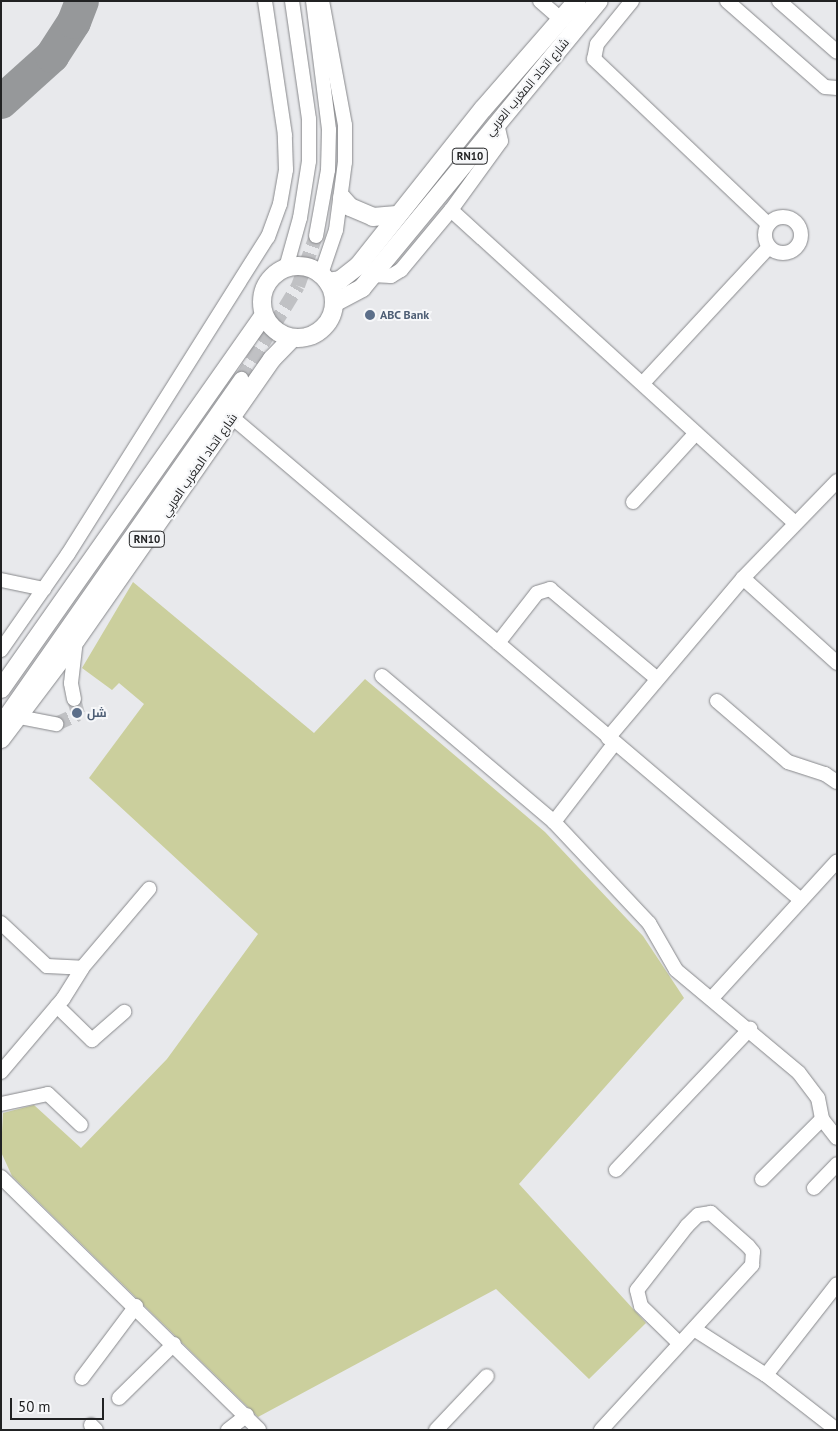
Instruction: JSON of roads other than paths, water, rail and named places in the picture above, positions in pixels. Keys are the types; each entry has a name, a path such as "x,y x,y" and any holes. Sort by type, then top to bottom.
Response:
{"main road":[{"name":"شارع اتحاد المغرب العربي","path":"324,278 350,274 397,215 577,1"},
{"name":"شارع اتحاد المغرب العربي","path":"334,303 349,297 371,275 599,1"},
{"path":"342,198 356,210 373,217 397,215"},
{"path":"304,267 324,278 334,303 332,313 321,330 307,337 292,338 272,328 264,315 262,296 265,287 278,273 286,268 304,267"},
{"name":"RN10","path":"1,689 264,315"},
{"name":"شارع اتحاد المغرب العربي","path":"1,739 19,718 76,640 272,360 292,338"}],"street":[{"path":"1,650 44,589 268,237 280,204 286,170 285,135 265,1"},
{"path":"286,268 300,218 309,161 309,119 292,1"},
{"path":"313,1 329,130 328,170 316,236"},
{"path":"322,1 345,125 342,198 324,278"},
{"path":"540,1 561,19"},
{"path":"632,1 597,44 594,59 768,224"},
{"path":"727,1 826,87 837,88"},
{"path":"779,1 837,52"},
{"path":"371,275 391,276 401,270 451,210 501,141 497,123"},
{"path":"451,210 643,383 794,523"},
{"path":"786,217 793,220 800,231 794,249 781,253 769,247 764,236 768,224 773,219 786,217"},
{"path":"643,383 769,247"},
{"path":"1,722 242,379"},
{"path":"233,418 611,741 801,900"},
{"path":"633,502 696,433"},
{"path":"554,822 656,678 743,578 794,523 837,481"},
{"path":"743,578 837,663"},
{"path":"1,580 44,589"},
{"path":"498,643 537,593 550,589 656,678"},
{"path":"74,699 71,683 76,640"},
{"path":"382,676 554,822 649,923 676,970 750,1029 811,1087 823,1109 822,1119 762,1179"},
{"path":"717,700 788,762 825,774 837,782"},
{"path":"19,718 56,724"},
{"path":"712,998 837,862"},
{"path":"1,1072 57,1006 82,968 149,889"},
{"path":"1,923 47,966 82,968"},
{"path":"57,1006 92,1040 124,1012"},
{"path":"616,1170 750,1029"},
{"path":"1,1104 48,1094 81,1125"},
{"path":"822,1119 837,1138"},
{"path":"814,1188 837,1164"},
{"path":"1,1177 136,1306 247,1415 259,1430"},
{"path":"602,1430 752,1264 754,1258 748,1246 711,1213 698,1215 687,1226 637,1290 641,1306 679,1343"},
{"path":"766,1375 837,1284"},
{"path":"82,1378 136,1306"},
{"path":"694,1329 766,1375 837,1430"},
{"path":"119,1398 174,1344"},
{"path":"436,1430 487,1376"},
{"path":"228,1430 247,1415"}],"tunnel":[{"path":"241,379 298,286 316,236"},
{"path":"56,724 78,714 74,699"}],"place":[{"name":"ABC Bank","path":"370,315"},
{"name":"شل","path":"77,713"}]}
